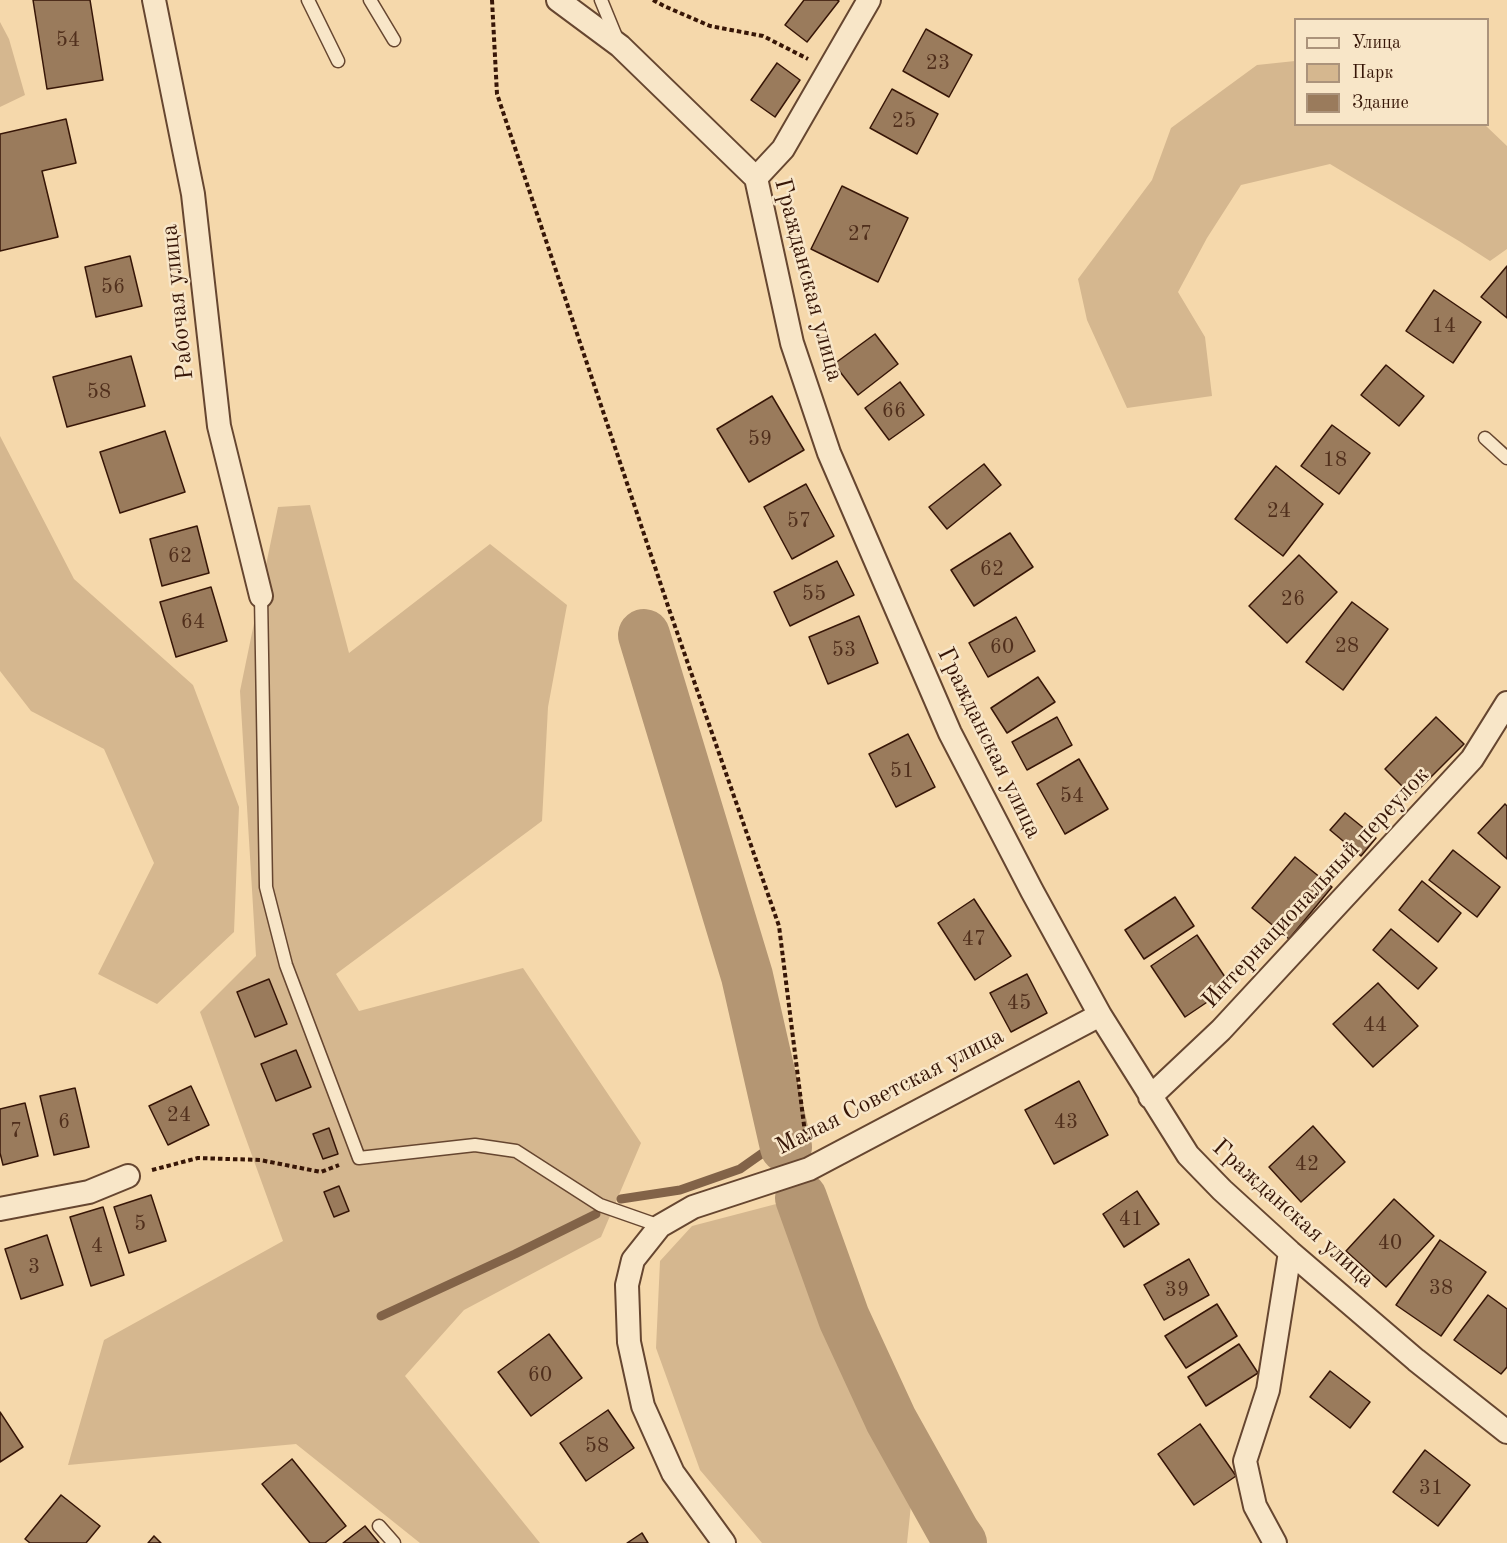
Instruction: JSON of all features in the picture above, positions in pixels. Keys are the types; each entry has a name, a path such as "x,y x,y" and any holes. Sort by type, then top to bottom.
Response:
{"street":[{"name":"Рабочая улица","path":"154,0 193,194 219,426 261,596"},
{"name":"Гражданская улица","path":"558,0 620,46 756,178 792,343 829,453 950,733 1032,891 1100,1015 1188,1155 1222,1190 1290,1252 1416,1360 1507,1432"},
{"path":"756,178 783,148 870,0"},
{"name":"Интернациональный переулок","path":"1150,1096 1221,1030 1472,759 1507,703"},
{"name":"Малая Советская улица","path":"724,1543 673,1473 643,1406 629,1342 627,1285 633,1260 660,1226 693,1207 809,1169 1100,1015"},
{"path":"0,1209 89,1192 128,1176"},
{"path":"1275,1543 1255,1506 1245,1461 1268,1390 1290,1252"}],"lane":[{"path":"308,0 338,62"},
{"path":"370,0 394,40"},
{"path":"602,0 620,46"},
{"path":"1485,438 1507,458"},
{"path":"261,596 266,887 286,965 359,1158 475,1145 516,1151 600,1204 660,1226"},
{"path":"379,1526 394,1543"}],"path":[{"path":"492,0 497,94 669,609 779,926 809,1169"},
{"path":"653,0 710,26 763,36 829,70"},
{"path":"128,1176 198,1158 260,1160 321,1172 359,1158"}],"green space":[{"path":"0,22 9,39 25,95 0,107"},
{"path":"1294,61 1294,126 1486,126 1507,146 1507,249 1490,261 1330,164 1241,185 1207,238 1178,292 1205,337 1212,396 1127,408 1087,320 1078,279 1152,180 1171,128 1257,65"},
{"path":"0,436 74,579 193,685 239,807 234,932 157,1004 98,974 154,863 104,749 31,711 0,671"},
{"path":"310,505 349,653 490,544 567,605 548,707 542,821 336,974 359,1011 523,968 641,1143 601,1237 464,1310 405,1376 540,1543 420,1543 296,1444 68,1465 104,1340 283,1241 200,1012 256,956 240,691 278,507"},
{"path":"780,1203 848,1379 911,1505 907,1543 762,1543 700,1470 656,1348 660,1261 692,1226"}],"building":[{"path":"33,0 90,0 103,80 47,89"},
{"path":"804,0 839,1 807,42 785,25"},
{"path":"926,29 972,55 949,97 903,71"},
{"path":"777,63 800,80 775,117 751,100"},
{"path":"892,89 938,114 917,154 870,128"},
{"path":"66,119 76,163 42,171 58,237 0,251 0,134"},
{"path":"842,186 908,218 878,282 811,249"},
{"path":"130,256 142,306 96,317 85,267"},
{"path":"1507,266 1507,318 1481,297"},
{"path":"1434,290 1481,322 1453,363 1406,331"},
{"path":"875,334 898,364 858,395 834,364"},
{"path":"131,356 145,406 67,427 53,377"},
{"path":"1386,365 1424,396 1399,426 1361,395"},
{"path":"900,382 924,415 889,440 865,408"},
{"path":"772,396 804,450 749,482 717,429"},
{"path":"1332,425 1370,453 1339,494 1301,466"},
{"path":"165,431 185,492 120,513 100,452"},
{"path":"984,464 1001,485 947,529 929,507"},
{"path":"1276,466 1323,504 1283,556 1235,519"},
{"path":"806,484 834,536 792,559 764,507"},
{"path":"197,526 209,573 162,586 150,539"},
{"path":"1010,533 1033,567 974,606 951,570"},
{"path":"1299,555 1337,592 1287,643 1249,606"},
{"path":"837,561 854,595 790,626 774,592"},
{"path":"211,587 227,641 176,657 160,602"},
{"path":"1352,602 1388,629 1343,690 1306,662"},
{"path":"859,616 878,663 828,684 809,637"},
{"path":"1016,617 1035,651 988,677 969,643"},
{"path":"1038,677 1055,702 1007,733 991,708"},
{"path":"1057,717 1072,745 1027,770 1012,742"},
{"path":"1436,717 1464,744 1412,796 1385,769"},
{"path":"908,734 935,787 896,807 869,754"},
{"path":"1079,759 1108,809 1065,834 1037,784"},
{"path":"1505,804 1507,806 1507,859 1478,833"},
{"path":"1345,813 1376,838 1361,856 1330,830"},
{"path":"1453,850 1500,887 1477,917 1429,880"},
{"path":"1295,857 1332,887 1289,939 1252,908"},
{"path":"1422,881 1461,913 1438,942 1399,910"},
{"path":"1175,897 1194,926 1144,959 1125,930"},
{"path":"974,899 1011,956 975,980 938,923"},
{"path":"1391,929 1437,968 1418,989 1373,950"},
{"path":"1197,935 1231,986 1185,1017 1151,966"},
{"path":"1027,974 1047,1013 1011,1032 990,993"},
{"path":"269,979 287,1024 255,1037 237,992"},
{"path":"1378,983 1418,1026 1373,1067 1333,1024"},
{"path":"296,1050 311,1087 276,1101 261,1064"},
{"path":"1079,1081 1108,1135 1054,1164 1025,1110"},
{"path":"191,1086 209,1125 168,1145 149,1106"},
{"path":"75,1088 89,1147 54,1155 40,1096"},
{"path":"25,1103 38,1156 3,1165 0,1153 0,1109"},
{"path":"1313,1126 1345,1162 1301,1202 1269,1167"},
{"path":"329,1128 338,1154 323,1159 313,1134"},
{"path":"339,1186 349,1211 334,1217 324,1192"},
{"path":"1137,1191 1159,1224 1124,1247 1103,1214"},
{"path":"151,1195 166,1241 129,1253 114,1207"},
{"path":"1394,1199 1434,1236 1386,1287 1346,1251"},
{"path":"103,1207 124,1275 91,1286 70,1217"},
{"path":"47,1235 63,1285 21,1299 5,1249"},
{"path":"1440,1240 1486,1272 1441,1336 1396,1305"},
{"path":"1189,1259 1209,1295 1164,1320 1144,1285"},
{"path":"1488,1295 1507,1309 1507,1367 1501,1374 1454,1340"},
{"path":"1217,1304 1237,1336 1186,1368 1165,1336"},
{"path":"549,1334 582,1378 531,1416 498,1372"},
{"path":"1239,1344 1258,1373 1206,1406 1188,1377"},
{"path":"1330,1371 1370,1402 1350,1428 1310,1397"},
{"path":"608,1410 634,1448 586,1481 560,1443"},
{"path":"0,1412 23,1447 0,1462"},
{"path":"1200,1424 1236,1476 1194,1505 1158,1454"},
{"path":"1425,1450 1470,1485 1438,1526 1393,1492"},
{"path":"292,1459 346,1526 325,1543 310,1543 262,1484"},
{"path":"61,1495 100,1526 86,1543 30,1543 25,1539"},
{"path":"365,1526 379,1543 343,1543"},
{"path":"642,1533 648,1543 627,1543"},
{"path":"154,1536 161,1543 148,1543"}],"waterway":[{"path":"644,635 747,976 786,1147"},
{"path":"621,1199 680,1190 740,1169 784,1138"},
{"path":"801,1198 844,1318 891,1420 961,1543"},
{"path":"381,1316 596,1214"}]}
